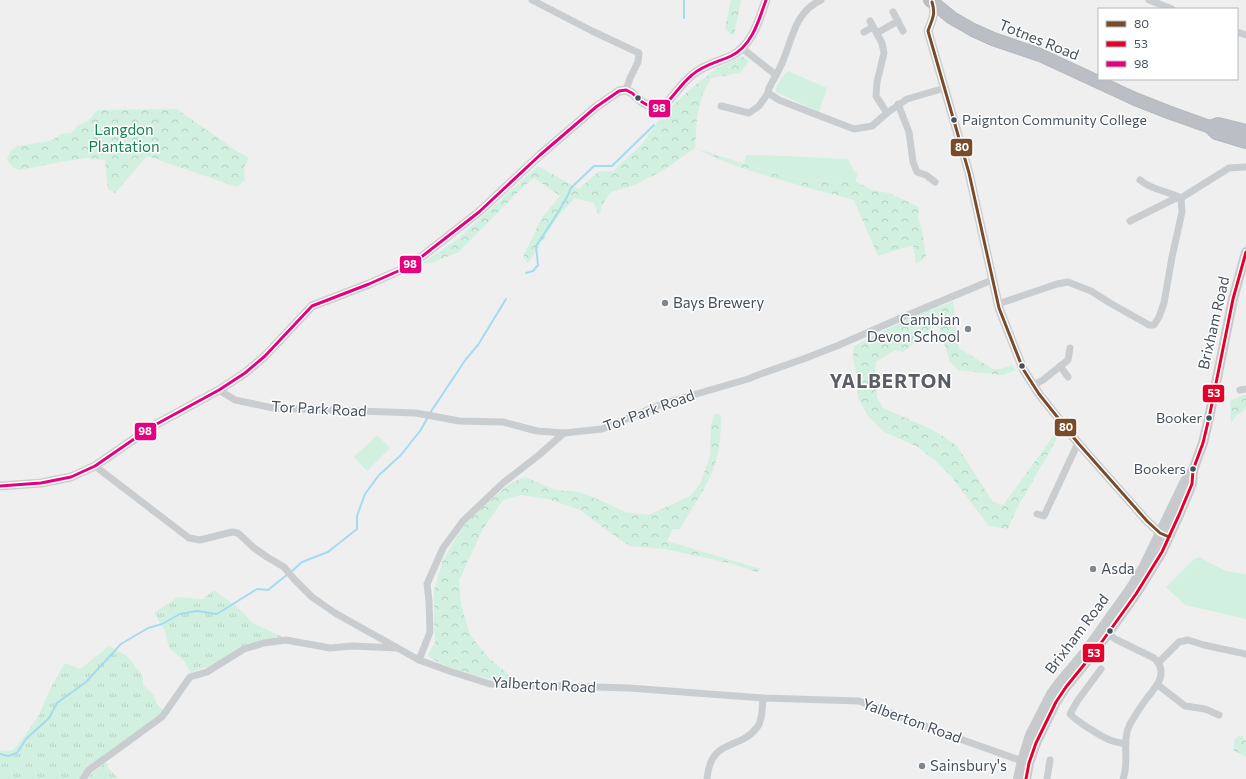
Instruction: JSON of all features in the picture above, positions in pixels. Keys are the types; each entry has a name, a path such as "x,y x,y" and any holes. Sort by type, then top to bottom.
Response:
{"highway":[{"name":"Totnes Road","path":"931,1 952,18 973,30 1040,56 1181,117 1210,127 1216,133 1246,142"},
{"name":"Totnes Road","path":"1210,127 1218,124 1246,131"}],"main road":[{"name":"Brixham Road","path":"1018,779 1025,762 1030,735 1051,694 1058,683 1136,594 1162,552 1164,535 1192,484 1193,470 1203,443 1233,299 1246,252"},
{"name":"Brixham Road","path":"1025,762 1026,779"}],"street":[{"path":"532,0 639,53 638,62 626,90"},
{"path":"0,486 71,477 95,466 153,426 219,390 265,356 312,306 405,268 420,258 479,212 540,155 596,107 619,91 626,90 632,93 642,102 651,107 657,109 663,107 693,74 707,66 732,56 743,48 749,41 766,0"},
{"path":"721,106 749,113 759,106 768,93 769,88 785,58 798,22 811,6 821,0"},
{"path":"1149,0 1169,8"},
{"path":"931,1 935,11 928,31 969,173 998,304 1023,369 1061,423 1147,521 1164,535"},
{"path":"893,12 903,31"},
{"path":"933,18 941,16 952,18"},
{"path":"864,32 873,27 898,21"},
{"path":"873,27 882,43 884,53 877,82 876,96 887,113"},
{"path":"743,48 776,75"},
{"path":"768,93 779,100 854,129 872,126 898,104 907,99 945,88"},
{"path":"898,104 909,132 913,162 917,172 926,175 935,182"},
{"path":"1130,220 1174,199 1181,198 1231,166 1246,167"},
{"path":"1140,180 1145,185 1181,198"},
{"path":"998,304 1057,284 1068,282 1091,291 1110,304 1149,325 1154,325 1159,318 1164,303 1182,212 1181,198"},
{"name":"Tor Park Road","path":"219,390 235,400 273,408 423,414 459,421 503,422 537,431 564,433 602,429 662,404 748,379 758,374 806,358 992,280"},
{"path":"1034,385 1043,380 1068,360 1070,348"},
{"path":"1060,366 1068,377"},
{"path":"419,660 430,632 427,584 443,548 462,521 503,483 564,433"},
{"path":"1037,514 1044,516 1078,443"},
{"name":"Yalberton Road","path":"95,466 190,538 200,540 232,532 238,533 254,548 284,567 312,597 336,613 419,660 490,684 629,688 763,698 859,701 1025,762"},
{"path":"1105,631 1159,662 1161,674 1158,685 1146,699 1131,722 1127,734 1126,763 1123,779"},
{"path":"83,779 89,770 162,717 190,678 207,672 244,649 264,643 286,640 330,648 352,646 399,649"},
{"path":"1159,662 1179,642 1188,640 1246,654"},
{"path":"1101,669 1078,700 1070,714 1108,740 1126,744"},
{"path":"1158,685 1185,706 1205,709 1219,715"},
{"path":"707,779 709,764 713,756 720,750 751,733 759,725 762,715 763,698"},
{"path":"1047,779 1050,760"}],"green space":[{"path":"731,0 741,0 734,35 730,34 725,28"},
{"path":"742,56 749,61 740,73 711,78 702,96 697,116 695,148 662,171 635,185 611,192 602,205 599,216 594,203 575,198 559,215 528,263 523,257 542,217 560,196 534,178 523,187 459,252 431,263 421,264 455,241 538,166 579,189 598,172 613,171 642,144 665,112 693,87 717,68"},
{"path":"788,71 827,88 819,112 776,92 778,84"},
{"name":"Langdon Plantation","path":"177,109 235,150 249,158 244,167 245,180 237,187 147,156 115,193 108,189 105,160 86,158 19,170 12,167 7,159 10,152 17,146 51,141 61,134 71,133 78,125 87,122 98,110"},
{"path":"695,148 773,173 806,181 855,181 872,190 889,193 919,207 918,218 922,230 926,257 916,264 913,245 878,256 854,200 793,184 733,165"},
{"path":"746,155 848,159 854,171 858,174 855,181 806,181 773,173 744,163"},
{"path":"953,302 959,348 993,369 1001,369 1012,365 1016,370 1002,375 958,370 950,362 938,324 903,352 895,350 876,362 875,373 877,398 883,408 929,428 957,446 993,502 1003,505 1057,431 1060,433 1016,510 1008,529 989,526 950,475 936,461 918,447 884,432 868,416 858,398 857,376 853,358 854,346 915,316"},
{"path":"1246,395 1246,408 1237,415 1231,423 1230,401"},
{"path":"714,414 721,415 719,448 714,467 703,491 680,529 673,529 667,541 761,569 757,572 729,563 665,549 630,546 580,510 548,499 521,495 503,500 483,529 459,580 461,605 470,634 490,659 516,680 497,680 481,677 450,667 428,655 435,642 434,590 443,560 463,527 482,507 511,483 525,477 555,490 579,492 626,512 649,515 690,496 700,484 710,456 711,426"},
{"path":"377,435 390,448 367,471 354,457"},
{"path":"1199,557 1226,571 1246,574 1246,619 1185,605 1166,587 1194,559"},
{"path":"214,590 243,612 251,622 285,638 264,640 214,664 191,673 184,661 169,648 165,631 154,613 178,597 203,599"},
{"path":"109,646 127,656 143,676 143,685 153,694 157,704 163,710 158,717 88,767 79,779 0,779 0,750 13,750 24,737 39,715 50,689 65,663 80,669"},
{"path":"1238,736 1243,736 1244,740 1246,739 1246,757 1233,750 1235,739"},
{"path":"107,762 108,768 119,779 88,779 92,773"}],"waterway":[{"path":"684,0 684,18"},
{"path":"526,273 533,271 538,265 536,246 559,211 571,188 594,166 612,166 654,125"},
{"path":"430,413 466,359 478,345 506,299"},
{"path":"291,572 302,562 328,552 357,529 357,516 365,494 379,475 400,456 420,431 428,417"},
{"path":"0,754 8,756 17,753 26,739 49,718 57,703 86,682 121,644 148,628 162,624 180,614 197,611 217,614 257,589 268,590 288,574"}],"transit line":[{"name":"98","path":"0,486 41,483 71,477 95,466 153,426 219,390 245,373 265,356 312,306 369,284 405,268 420,258 479,212 540,155 596,107 619,91 626,90 651,107 657,109 663,107 684,82 696,72 706,66 731,56 744,46 754,32 766,0"},
{"name":"80","path":"932,2 934,14 928,31 969,173 999,308 1023,369 1039,394 1078,443 1147,521 1160,533 1169,537"},
{"name":"53","path":"1026,779 1029,763 1036,743 1056,702 1136,594 1162,552 1192,484 1193,470 1203,443 1233,299 1246,252"}],"place":[{"name":"Paignton Community College","path":"954,120"},
{"name":"Bays Brewery","path":"665,303"},
{"name":"Cambian Devon School","path":"968,329"},
{"name":"Booker","path":"1209,418"},
{"name":"Bookers","path":"1193,469"},
{"name":"Asda","path":"1093,569"},
{"name":"Sainsbury's","path":"922,766"}],"district":[{"name":"YALBERTON","path":"891,381"}]}
